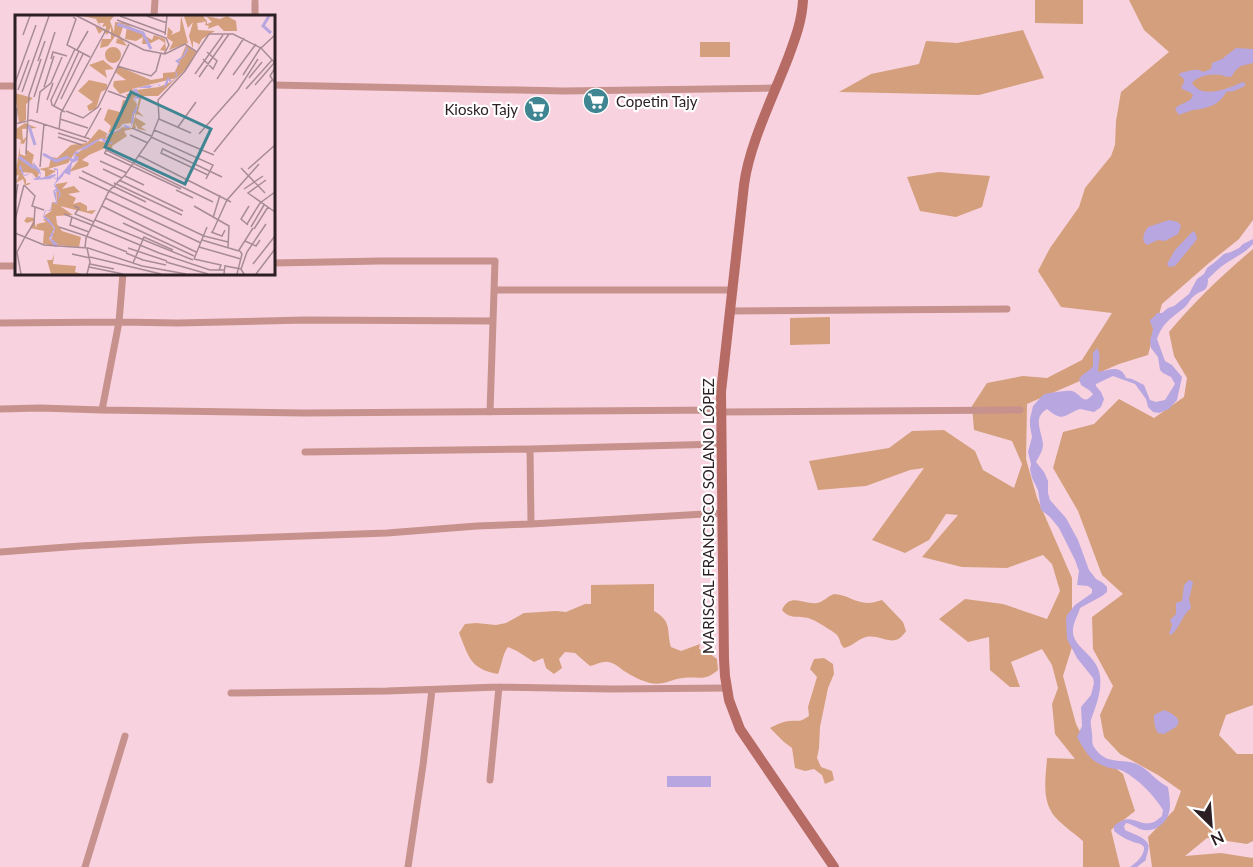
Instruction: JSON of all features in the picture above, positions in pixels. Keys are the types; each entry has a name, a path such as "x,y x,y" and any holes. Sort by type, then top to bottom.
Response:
{"main road":[{"name":"MARISCAL FRANCISCO SOLANO LÓPEZ","path":"803,0 799,30 747,166 723,370 721,411 724,659 726,688 737,722 834,867"}],"street":[{"path":"154,15 155,0"},
{"path":"255,2 255,15"},
{"path":"274,85 564,92 776,88"},
{"path":"274,263 495,261 490,412"},
{"path":"102,410 119,322 123,274"},
{"path":"494,290 733,290"},
{"path":"730,311 1007,309"},
{"path":"0,324 306,320 493,321"},
{"path":"0,409 304,413 1020,410"},
{"path":"305,452 721,444"},
{"path":"530,449 531,524"},
{"path":"0,552 195,540 387,534 477,526 722,513"},
{"path":"231,693 387,692 499,687 726,688"},
{"path":"490,780 499,687"},
{"path":"408,867 432,690"},
{"path":"85,867 125,736"}],"shaded area":[{"path":"1035,0 1083,0 1083,24 1035,23"},
{"path":"1129,0 1253,0 1253,220 1239,239 1162,304 1148,355 1119,364 1027,404 1026,459 1037,498 1072,578 1072,647 1063,676 1076,724 1088,747 1123,774 1135,811 1111,830 1120,867 1083,867 1083,841 1053,815 1046,798 1047,758 1075,759 1055,734 1052,704 1058,688 1052,665 1042,649 1011,662 1020,687 1010,687 990,670 989,637 968,642 939,619 965,599 1003,604 1047,619 1060,591 1052,564 1043,555 1007,568 962,567 922,557 958,515 946,514 929,540 905,553 872,540 924,468 910,470 866,486 818,490 809,461 889,448 912,431 944,430 975,451 983,470 1014,488 1022,464 1012,441 974,430 972,406 987,383 1023,376 1047,378 1082,360 1112,313 1061,307 1038,271 1050,248 1079,207 1085,188 1111,156 1115,145 1121,92 1169,52 1144,30"},
{"path":"1023,30 1044,78 979,95 839,92 871,74 919,64 926,41 957,43"},
{"path":"700,42 730,42 730,57 700,57"},
{"path":"1236,48 1253,49 1253,63 1241,66 1231,77 1209,75 1192,83 1196,88 1209,92 1243,82 1245,86 1226,92 1212,106 1179,115 1175,109 1190,100 1193,95 1181,88 1184,79 1179,75 1180,73 1195,70 1203,72 1211,69 1212,63 1222,59"},
{"path":"939,172 990,176 982,207 956,217 920,211 907,177"},
{"path":"1169,220 1178,222 1181,226 1178,234 1165,241 1158,240 1147,245 1143,236 1148,227"},
{"path":"1193,231 1197,239 1175,266 1169,267 1167,264 1175,250"},
{"path":"1253,239 1250,247 1208,279 1206,289 1193,297 1165,324 1159,333 1157,339 1165,361 1172,365 1182,377 1177,400 1169,409 1159,413 1153,412 1135,384 1113,376 1096,384 1104,399 1101,407 1094,412 1080,409 1060,417 1047,409 1040,416 1039,421 1043,444 1036,462 1048,481 1050,500 1066,518 1078,540 1089,570 1107,587 1107,592 1102,596 1080,608 1073,627 1076,641 1095,662 1100,676 1097,704 1091,722 1093,745 1104,757 1139,765 1168,787 1169,812 1160,826 1147,830 1126,823 1124,826 1125,830 1144,839 1148,846 1146,860 1137,867 1130,867 1142,856 1144,847 1118,834 1114,831 1114,826 1126,819 1144,823 1154,822 1162,816 1163,810 1135,779 1123,771 1103,766 1094,760 1086,753 1077,737 1082,726 1081,707 1091,695 1094,683 1067,639 1066,620 1075,605 1092,593 1092,589 1088,586 1077,585 1079,571 1075,560 1059,528 1041,510 1038,490 1030,469 1028,452 1032,437 1030,419 1033,406 1045,394 1070,391 1084,399 1090,398 1093,394 1081,385 1079,379 1093,366 1093,353 1097,348 1100,357 1098,372 1118,369 1126,378 1144,385 1150,400 1156,402 1165,400 1175,384 1171,377 1160,370 1158,357 1151,348 1153,329 1150,320 1157,313 1162,313 1174,306 1189,294 1197,279 1224,254"},
{"path":"1253,249 1253,705 1226,715 1219,735 1237,754 1253,754 1253,841 1247,844 1207,838 1185,856 1221,853 1253,858 1253,867 1152,867 1148,837 1174,810 1181,791 1120,754 1104,737 1100,715 1113,686 1093,649 1092,617 1123,594 1102,575 1078,511 1053,468 1063,432 1094,424 1119,399 1154,418 1184,397 1187,378 1174,356 1169,332 1209,289"},
{"path":"830,317 830,344 790,345 790,318"},
{"path":"1189,580 1193,583 1189,599 1191,608 1171,635 1169,634 1172,625 1170,620 1176,614 1176,603 1182,601 1184,585"},
{"path":"654,584 654,611 664,619 668,627 671,647 681,651 700,644 699,649 717,659 718,670 713,674 655,684 637,678 615,664 604,662 590,666 575,653 565,652 559,659 562,668 554,674 546,668 543,658 534,662 508,647 498,674 482,669 472,661 459,633 465,624 496,625 506,623 524,613 566,612 585,604 591,604 591,585"},
{"path":"834,594 863,603 882,600 903,622 906,631 897,640 866,637 844,648 837,635 826,627 809,618 789,615 782,610 793,600 817,603"},
{"path":"824,658 833,664 834,674 828,688 820,727 817,758 821,767 832,771 834,780 825,784 822,775 814,769 805,771 795,768 792,748 770,728 780,723 801,720 809,716 808,707 817,677 810,669 814,659"},
{"path":"1164,710 1175,716 1179,722 1176,727 1164,734 1158,733 1154,724 1154,715"},
{"path":"667,776 711,776 711,787 667,787"}],"place":[{"name":"Copetin Tajy","path":"596,101"},
{"name":"Kiosko Tajy","path":"537,109"}]}
